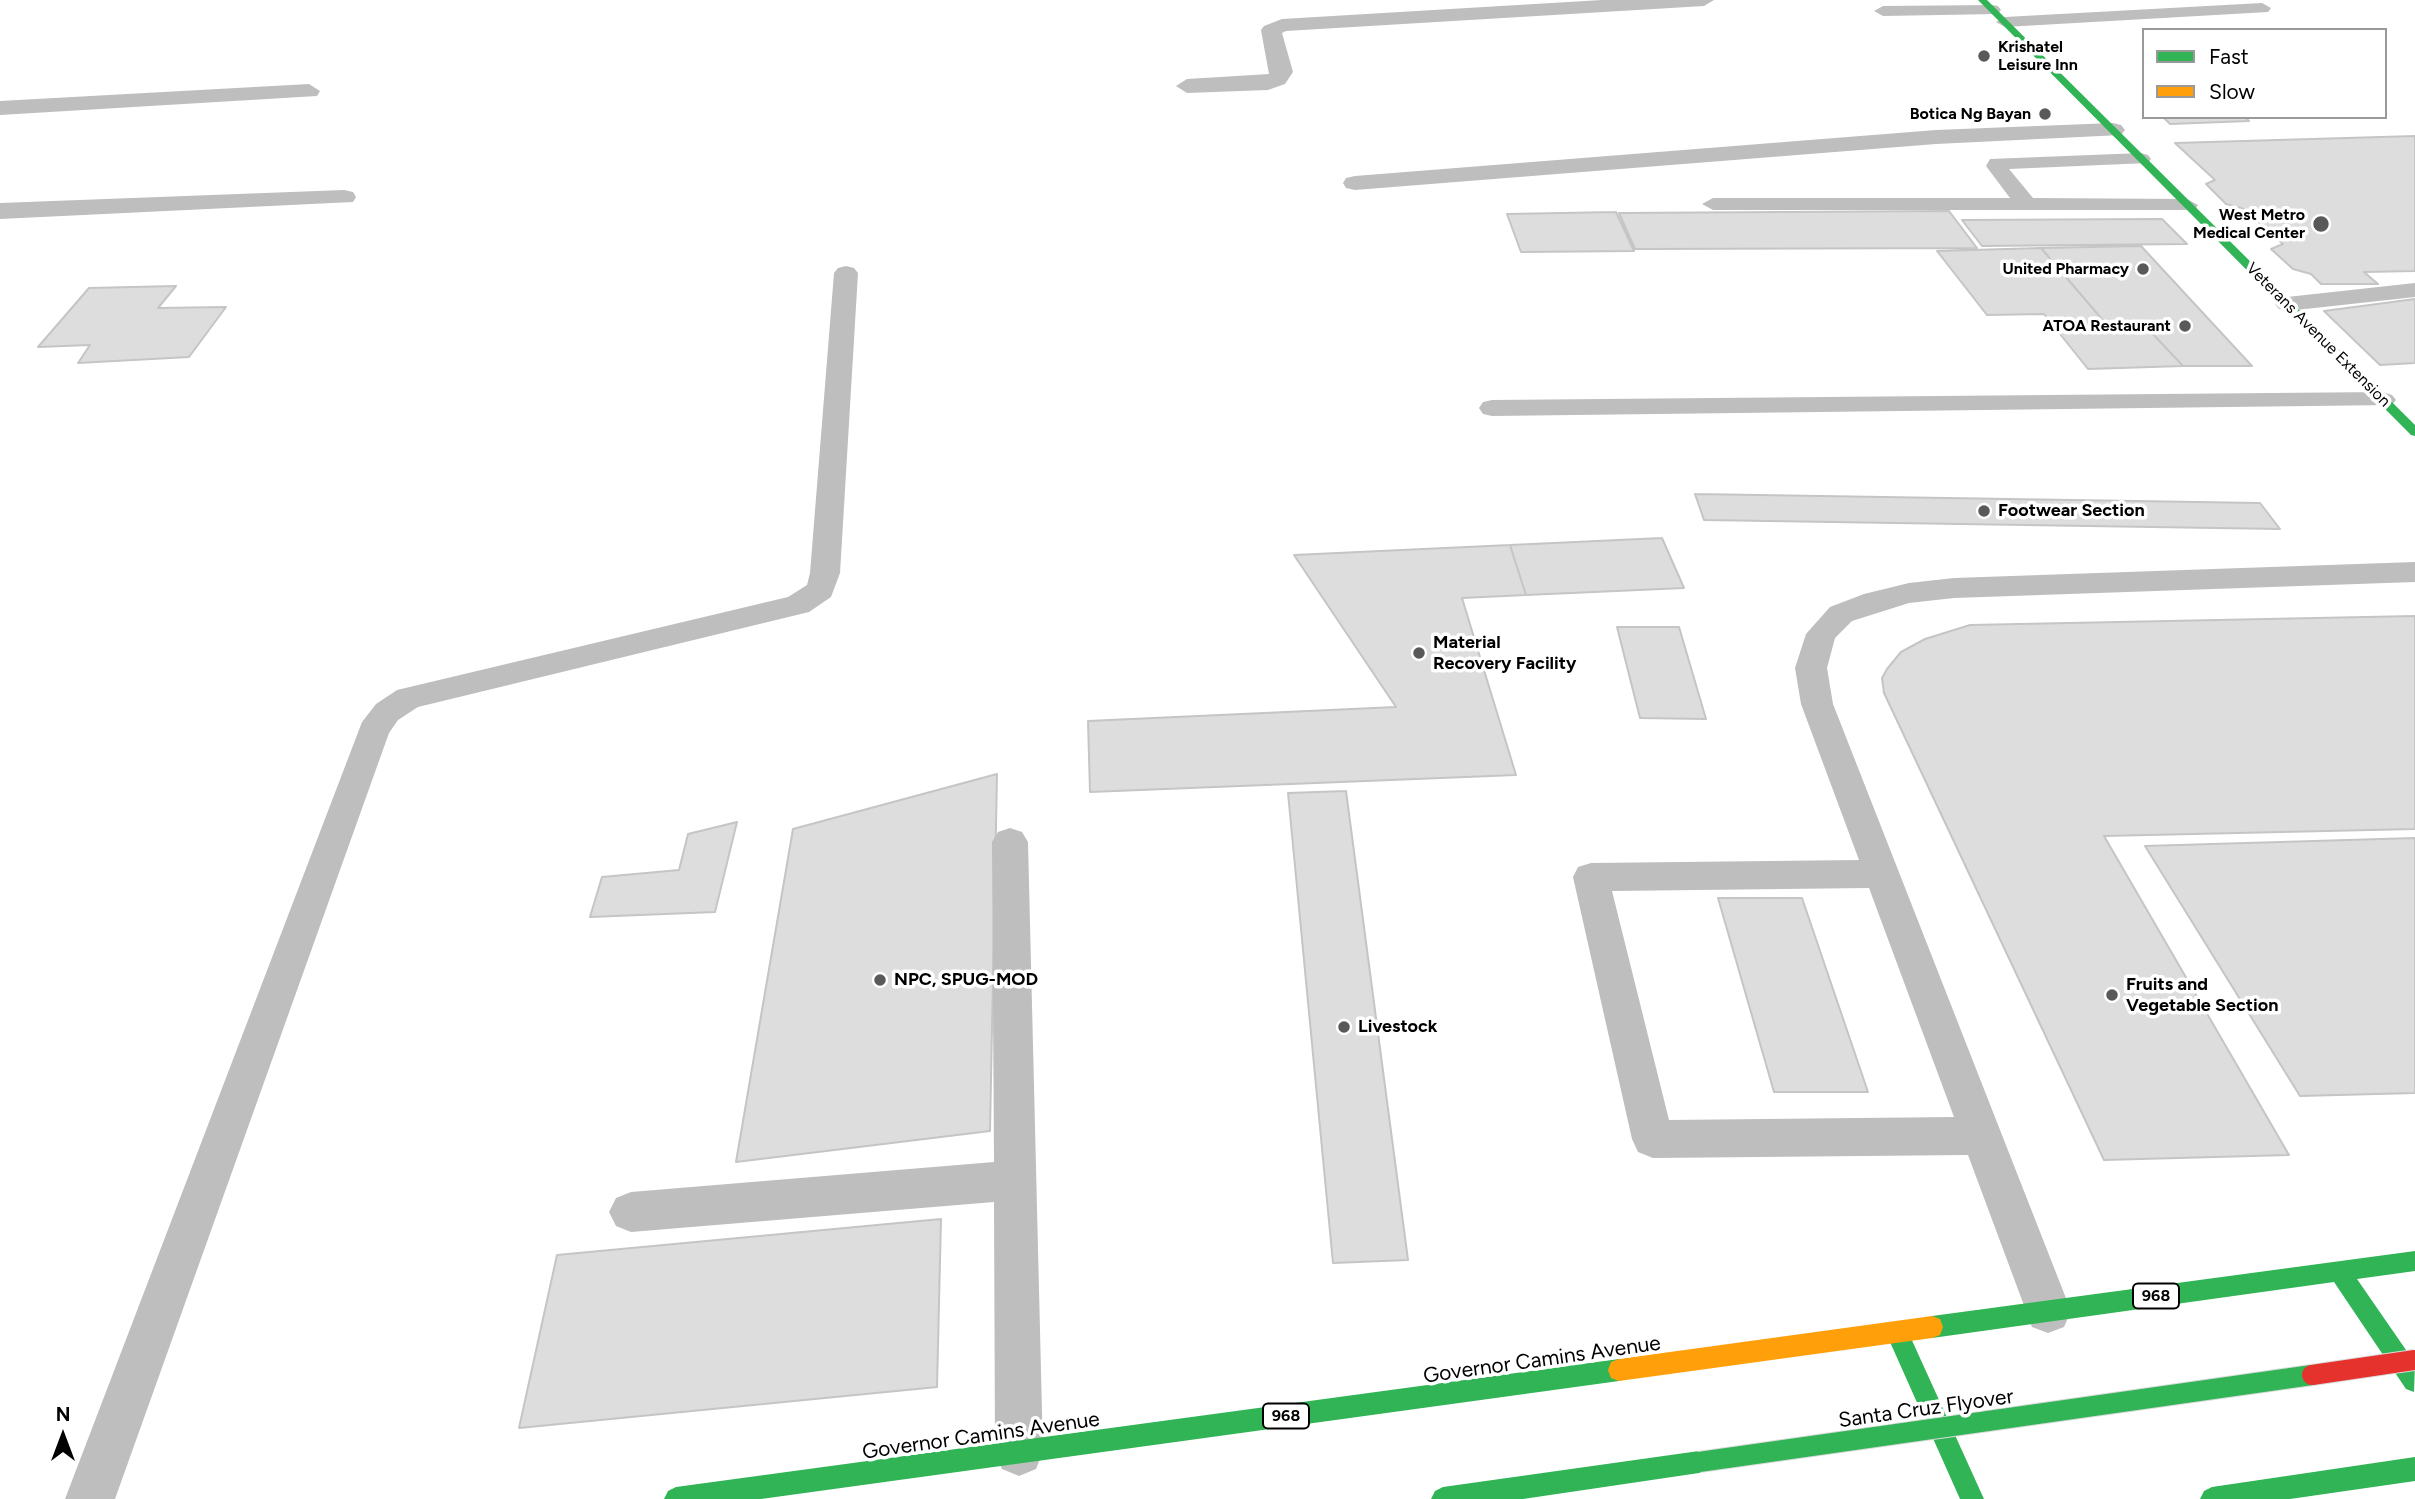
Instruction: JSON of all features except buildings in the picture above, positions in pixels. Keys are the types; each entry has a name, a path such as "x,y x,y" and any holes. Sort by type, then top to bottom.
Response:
{"main road":[{"name":"Veterans Avenue Extension","path":"1993,11 2415,432"},
{"name":"Governor Camins Avenue","path":"676,1499 2415,1261"},
{"path":"2339,1271 2415,1382"},
{"path":"1897,1333 1972,1499"},
{"name":"Santa Cruz Flyover","path":"1443,1499 2415,1360"},
{"path":"2212,1499 2415,1469"}],"street":[{"path":"1358,0 1366,20"},
{"path":"1186,86 1268,83 1277,79 1282,72 1271,30 1274,27 1575,4 1704,0"},
{"path":"0,108 309,91"},
{"path":"1355,183 1936,137 2113,130"},
{"path":"0,211 344,197"}],"lane":[{"path":"1882,11 2262,8"},
{"path":"2027,205 1996,166 1997,163 2141,159"},
{"path":"1713,204 2187,205"},
{"path":"90,1499 374,730 387,712 408,698 798,605 820,590 825,573 846,273"},
{"path":"2287,304 2415,290"},
{"path":"1492,408 2383,400"},
{"path":"2048,1311 1817,704 1811,668 1821,634 1841,614 1909,593 1954,588 2415,572"},
{"path":"1010,842 1019,1452"},
{"path":"1883,874 1591,877 1653,1139 1983,1136"},
{"path":"631,1212 1014,1180"}],"traffic: fast":[{"path":"1982,0 2415,432"},
{"path":"1932,1327 2415,1261"},
{"path":"2339,1271 2414,1381"},
{"path":"1897,1333 1972,1499"},
{"path":"676,1499 1619,1370"},
{"path":"1699,1462 2312,1375"},
{"path":"1443,1499 1699,1462"},
{"path":"2212,1499 2415,1469"}],"traffic: slow":[{"path":"1619,1370 1932,1327"}],"traffic: jam":[{"path":"2312,1375 2415,1360"}],"place":[{"name":"Krishatel Leisure Inn","path":"1984,56"},
{"name":"Botica Ng Bayan","path":"2045,114"},
{"name":"West Metro Medical Center","path":"2321,224"},
{"name":"United Pharmacy","path":"2143,269"},
{"name":"ATOA Restaurant","path":"2185,326"},
{"name":"Footwear Section","path":"1984,511"},
{"name":"Material Recovery Facility","path":"1419,653"},
{"name":"NPC, SPUG-MOD","path":"880,980"},
{"name":"Fruits and Vegetable Section","path":"2112,995"},
{"name":"Livestock","path":"1344,1027"}]}
